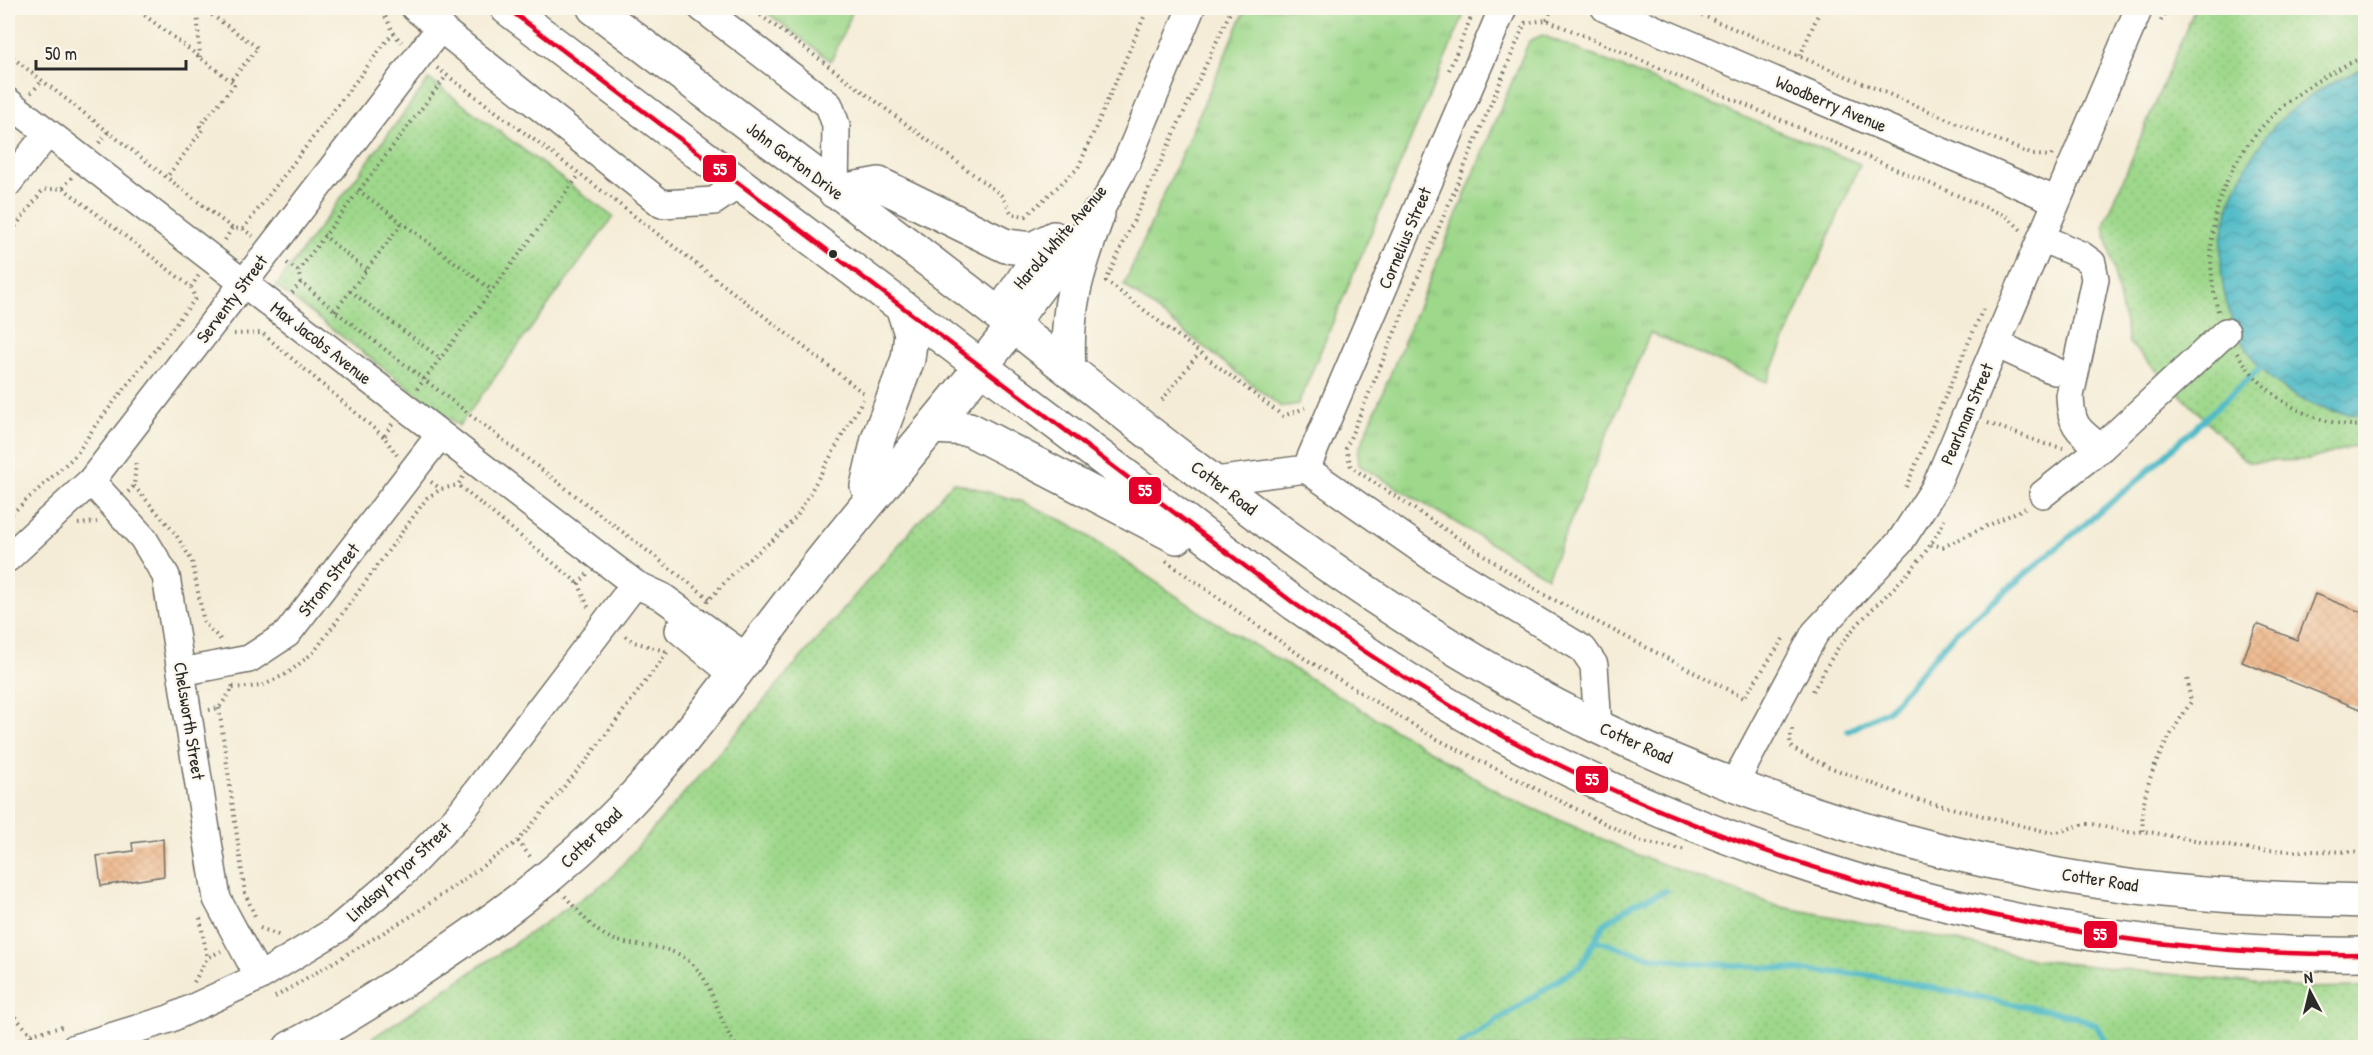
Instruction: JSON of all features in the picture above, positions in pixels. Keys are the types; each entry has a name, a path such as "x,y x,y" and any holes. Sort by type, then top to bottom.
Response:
{"main road":[{"path":"507,8 972,362 1295,604 1414,683 1537,754 1643,803 1732,839 1876,886 1936,901 2112,936 2256,952 2366,954"},
{"name":"John Gorton Drive","path":"594,8 1005,320"},
{"path":"835,192 879,184 1006,246 1032,249 1054,238"},
{"path":"1069,370 1066,332 1071,301 1079,266 1098,213"},
{"path":"867,486 878,439 908,359 911,334 903,309"},
{"name":"Cotter Road","path":"825,556 867,486 1005,320 1306,550 1390,607 1480,663 1598,727 1734,784 1876,833 2016,866 2101,882 2200,894 2366,901"},
{"name":"Cotter Road","path":"290,1047 386,992 486,927 549,879 629,801 741,666 825,556 933,427 972,362"},
{"path":"933,427 969,429 1180,538 1300,630 1407,700 1486,746 1537,754"}],"street":[{"path":"415,8 662,204 714,201 739,184"},
{"path":"702,8 829,105 836,125 835,192"},
{"name":"Harold White Avenue","path":"1005,320 1098,213 1126,163 1191,8"},
{"name":"Cornelius Street","path":"1306,469 1503,8"},
{"name":"Woodberry Avenue","path":"1605,8 2057,201"},
{"name":"Pearlman Street","path":"1734,784 1815,633 1900,542 1935,488 1955,409 1996,344 2139,8"},
{"name":"Serventy Street","path":"8,558 91,481 441,27"},
{"name":"Max Jacobs Avenue","path":"8,102 635,584 649,606 688,625 741,666"},
{"path":"8,183 48,133"},
{"name":"Harold White Avenue","path":"1005,320 1025,272 1054,238 1126,163"},
{"path":"2041,238 2081,255 2092,263 2095,279 2070,396 2071,412 2076,429 2101,448"},
{"path":"2043,494 2101,448 2226,332"},
{"path":"1996,344 2055,371"},
{"name":"Strom Street","path":"181,672 249,659 287,634 440,435"},
{"path":"1215,481 1306,469 1439,562 1583,650 1594,665 1598,727"},
{"name":"Chelsworth Street","path":"91,481 143,538 166,576 217,899 264,988"},
{"name":"Lindsay Pryor Street","path":"75,1047 264,988 336,930 402,874 458,816 592,616 635,584"}],"path":[{"path":"123,12 126,8"},
{"path":"135,8 235,84 200,126 203,129 167,177"},
{"path":"197,8 200,57"},
{"path":"202,8 258,48 230,81"},
{"path":"8,54 232,228 243,229 392,34 386,14 377,8"},
{"path":"752,8 1001,195 1012,214 1026,216 1078,168 1148,8"},
{"path":"1232,8 1107,281 1283,416 1304,410 1308,399"},
{"path":"1448,73 1475,8"},
{"path":"1547,20 1552,8"},
{"path":"1685,8 2033,155 2051,156"},
{"path":"1800,56 1821,8"},
{"path":"1789,630 1744,698 1541,593 1351,467 1346,448 1525,23 1547,20 2008,217 2018,229 2014,239"},
{"path":"420,55 580,174 866,395"},
{"path":"2226,332 2212,288 2210,248 2219,202 2239,157 2258,130 2285,102 2311,83 2366,56"},
{"path":"447,75 323,235 298,271 301,282 424,379 688,625"},
{"path":"384,437 403,406 580,174"},
{"path":"8,236 43,190 63,188 191,287 195,299 95,426 76,456 8,517"},
{"path":"358,189 492,290"},
{"path":"335,311 402,222"},
{"path":"323,235 366,270"},
{"path":"350,291 440,358"},
{"path":"1901,497 1955,409 1988,300"},
{"path":"235,334 262,333 384,437 395,453"},
{"path":"1162,400 1199,353"},
{"path":"2242,360 2268,391 2292,409 2316,418 2366,426"},
{"path":"264,988 413,915 518,841 586,762 688,625 738,568 780,534 797,516 871,388"},
{"path":"1955,409 2045,444 2064,448 2101,448"},
{"path":"134,486 136,459"},
{"path":"233,688 262,686 288,673 314,652 427,498 441,489 458,485"},
{"path":"1930,544 1943,547 2021,511 2043,494"},
{"path":"592,616 634,642 688,625"},
{"path":"2143,831 2142,820 2146,798 2163,746 2191,702 2187,677"},
{"path":"219,708 245,893 261,929 285,938"},
{"path":"1799,753 1911,798 2048,832 2060,833 2081,825 2127,834 2143,831 2252,850 2366,852"},
{"path":"518,841 589,923 610,938 668,949 693,964 708,987 724,1026 738,1047"},
{"path":"8,976 14,1016 31,1034 32,1047"},
{"path":"8,1016 14,1016"}],"green space":[{"path":"761,8 854,8 831,61"},
{"path":"1246,8 1459,8 1463,17 1298,404 1281,407 1124,285"},
{"path":"2195,8 2365,8 2365,443 2308,460 2247,462 2129,343 2104,225"},
{"path":"1542,35 1860,164 1767,382 1650,333 1547,577 1359,465 1358,452 1529,41"},
{"path":"429,79 613,217 459,426 276,286"},
{"path":"953,482 1023,502 1070,524 1209,618 1505,796 1638,855 1777,906 1953,940 2036,960 2301,988 2365,987 2365,1047 359,1047 609,880"}],"water":[{"path":"2365,67 2365,415 2333,411 2304,401 2279,385 2258,365 2241,340 2229,312 2222,282 2221,250 2225,220 2235,190 2265,137 2286,114 2298,105 2324,87"}],"building":[{"path":"2315,594 2366,614 2366,696 2360,709 2242,662 2257,624 2297,640"},
{"path":"163,839 164,876 101,886 97,856 133,851 132,843"}],"waterway":[{"path":"1848,731 1888,710 1954,634 2140,478 2260,368"},
{"path":"1456,1048 1581,965 1604,924 1633,904 1666,891"},
{"path":"1595,940 1646,956 1689,962 1867,975 2074,1016 2096,1025 2109,1048"}],"transit line":[{"name":"55","path":"507,8 1295,604 1414,684 1539,755 1635,800 1735,840 1837,874 1941,903 2047,926 2153,942 2260,952 2366,954"}]}
